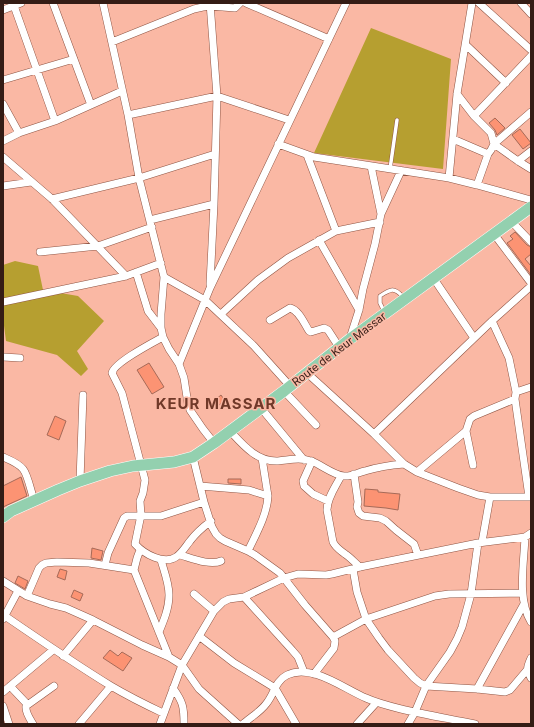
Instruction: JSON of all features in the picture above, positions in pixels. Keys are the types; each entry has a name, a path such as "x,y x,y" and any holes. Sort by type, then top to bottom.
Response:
{"main road":[{"name":"Route de Keur Massar","path":"6,514 34,500 80,481 110,471 128,466 174,462 193,457 261,408 350,339 531,207"}],"street":[{"path":"54,3 91,105"},
{"path":"103,3 128,115 139,178 164,277 161,314 161,328 163,337 179,364 184,378 190,410 214,443"},
{"path":"112,42 206,5 235,8 240,3"},
{"path":"246,3 329,39"},
{"path":"179,364 210,288 346,3"},
{"path":"449,178 457,94 474,3"},
{"path":"474,3 531,55 474,116"},
{"path":"520,3 531,14"},
{"path":"3,10 16,4 55,121"},
{"path":"206,5 217,96 210,288"},
{"path":"466,45 506,83"},
{"path":"3,80 74,59"},
{"path":"3,141 19,133 55,121 122,91"},
{"path":"457,94 474,116 491,133 494,144 531,169"},
{"path":"128,115 217,96 290,120"},
{"path":"3,104 19,133"},
{"path":"477,185 488,154 494,144 531,112"},
{"path":"453,139 488,154"},
{"path":"278,144 307,155 449,178 531,200"},
{"path":"518,161 531,151"},
{"path":"52,200 139,178 215,154"},
{"path":"307,155 336,232"},
{"path":"3,157 52,200 126,276"},
{"path":"371,166 381,214"},
{"path":"350,339 359,310 381,214 401,170"},
{"path":"3,186 31,182"},
{"path":"40,252 98,246 151,223 214,204"},
{"path":"221,314 258,280 277,265 319,240 336,232 380,222"},
{"path":"511,222 531,242"},
{"path":"494,234 531,283"},
{"path":"319,240 359,310"},
{"path":"3,302 126,276 161,263"},
{"path":"136,272 148,311 161,328"},
{"path":"164,277 205,300 254,346 316,425"},
{"path":"434,279 474,338"},
{"path":"374,434 492,321 531,286"},
{"path":"270,320 290,308 294,309 308,331 312,332 324,328 328,330 340,347"},
{"path":"307,373 374,434 404,464 417,472 470,493 490,497 530,497 509,358 492,321"},
{"path":"163,337 134,353 112,371 112,374 122,393 145,480 140,501 141,515 135,544 140,550 161,560 175,558 195,535 210,521"},
{"path":"3,357 20,358"},
{"path":"473,465 466,431 470,419 531,387"},
{"path":"80,481 83,395"},
{"path":"261,408 304,460"},
{"path":"230,431 255,455 262,458 270,461 293,459 312,461 341,476 350,476 365,470 404,464"},
{"path":"417,472 466,431"},
{"path":"3,457 14,462 23,469 27,476 34,500"},
{"path":"193,457 204,502 216,534 225,541 248,551 280,573 333,637 335,641 334,648 314,674"},
{"path":"248,551 266,508 268,496 262,458"},
{"path":"312,461 303,481 304,486 313,494 328,501"},
{"path":"354,474 358,502 357,507 359,513 364,516 380,518 386,521 414,544 418,555"},
{"path":"341,476 328,501 327,510 333,542 356,568 357,592 366,619 388,650 414,678 426,686 505,692 510,690 527,670 527,666 531,658"},
{"path":"200,486 249,490 268,496"},
{"path":"408,724 426,686 450,652 462,627 471,594 490,497"},
{"path":"105,565 108,553 124,518 127,516 161,516 204,502"},
{"path":"160,724 182,665 214,611 223,602 229,599 244,597 284,578 298,574 326,575 338,573 480,542 528,535 522,593 524,604 531,622"},
{"path":"140,550 134,570 169,657"},
{"path":"180,554 209,563 217,563 221,561"},
{"path":"159,632 168,607 169,594 161,560"},
{"path":"27,596 39,568 46,563 57,562 105,565 134,570"},
{"path":"3,581 27,596 66,608 169,657 182,665 199,689 238,724"},
{"path":"18,591 4,618 111,686 163,713"},
{"path":"333,637 366,619 435,596 449,594 522,593"},
{"path":"194,594 214,611"},
{"path":"244,597 298,657 304,672"},
{"path":"477,689 524,604"},
{"path":"64,656 93,620"},
{"path":"199,636 234,663 275,688 296,724"},
{"path":"3,692 53,650"},
{"path":"527,670 531,678"},
{"path":"243,724 265,706 275,688 283,678 288,675 304,672 314,674 338,684 376,703 476,724"},
{"path":"10,686 27,704 26,709 34,724"},
{"path":"27,704 54,686"},
{"path":"79,724 111,686"},
{"path":"173,688 180,698 184,710 184,724"},
{"path":"357,724 376,703"},
{"path":"3,706 9,724"}],"lane":[{"path":"390,169 397,120"},
{"path":"385,314 380,302 380,296 390,290 394,290 398,292 405,300"}],"shaded area":[{"path":"371,28 451,59 443,169 314,153"},
{"path":"15,261 38,266 43,290 78,296 104,321 77,351 88,369 81,376 57,355 6,341 3,318 3,265"}],"building":[{"path":"495,118 505,128 497,135 489,123"},
{"path":"520,129 531,143 523,149 512,135"},
{"path":"515,232 527,245 531,247 531,254 525,259 531,266 531,275 507,243 513,239 510,236"},
{"path":"149,363 164,387 152,394 137,370"},
{"path":"221,395 225,401 219,405 215,400"},
{"path":"55,416 66,421 59,440 47,435"},
{"path":"21,477 27,496 3,507 3,486"},
{"path":"228,479 241,479 241,484 228,483"},
{"path":"365,489 400,494 398,510 364,506"},
{"path":"92,548 103,551 101,560 91,558"},
{"path":"60,569 67,571 65,580 57,577"},
{"path":"18,576 28,581 25,589 15,583"},
{"path":"74,590 83,594 80,601 71,597"},
{"path":"110,650 118,656 122,652 132,658 123,671 103,658"}],"district":[{"name":"KEUR MASSAR","path":"216,403"}]}
